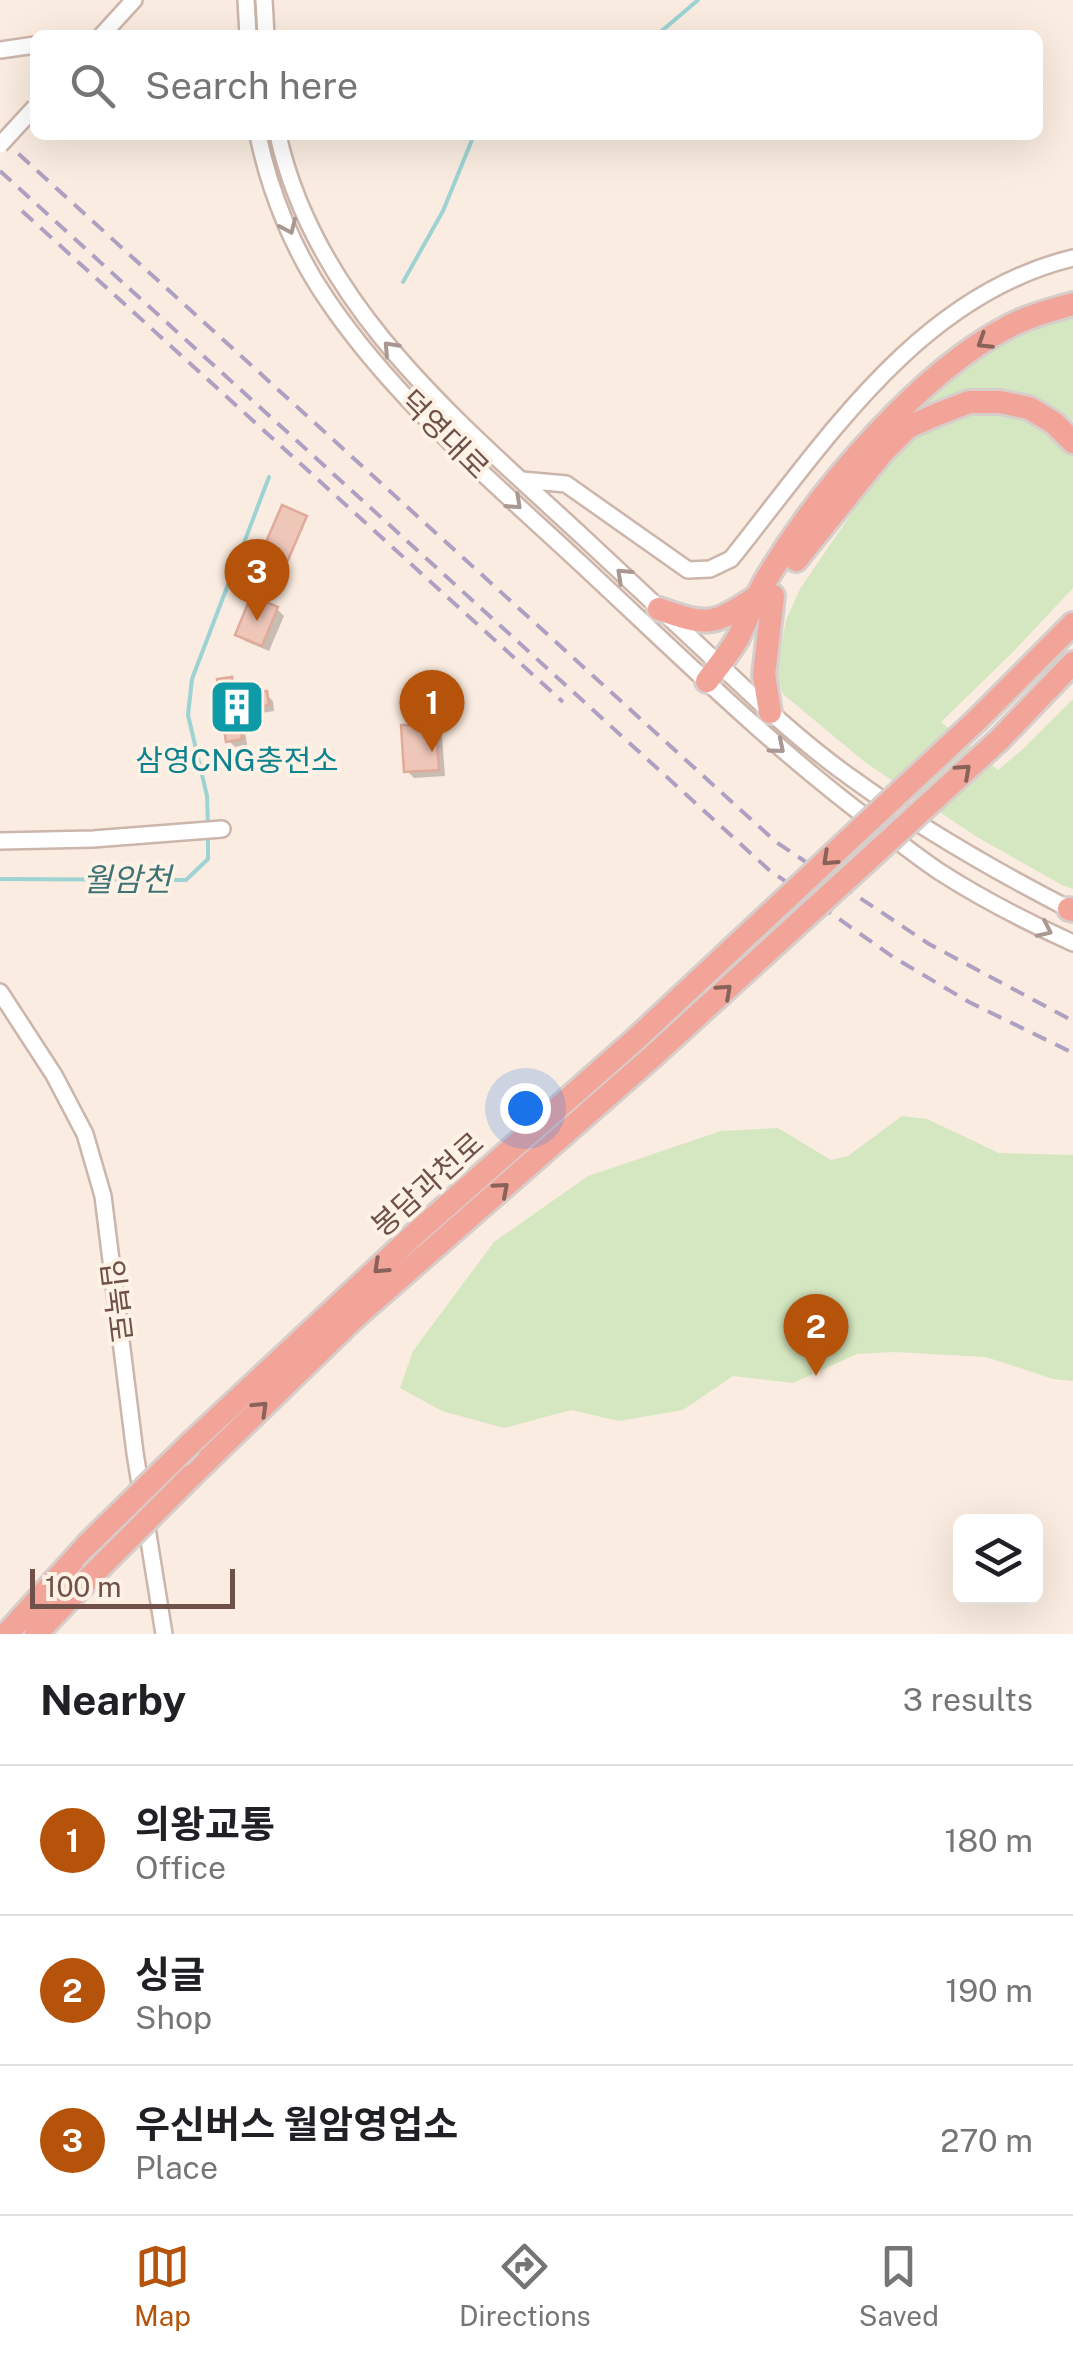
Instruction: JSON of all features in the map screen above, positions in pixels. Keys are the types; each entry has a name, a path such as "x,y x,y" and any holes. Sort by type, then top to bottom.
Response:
{"highway":[{"path":"713,673 738,638 756,622 772,570 818,504 874,437 927,384 966,354 1009,326 1073,304"},
{"path":"660,609 696,622 710,622 765,596 881,454 908,427 968,402 1000,402 1029,408 1054,423 1073,442"},
{"path":"765,596 764,675 770,712"},
{"path":"1050,647 1073,611"},
{"name":"봉담과천로","path":"7,1634 88,1544 190,1444 416,1233 636,1039 1073,624"},
{"name":"봉담과천로","path":"36,1634 354,1318 652,1056 999,740 1073,663"}],"street":[{"path":"107,30 134,0"},
{"path":"246,0 248,30"},
{"path":"264,0 266,30"},
{"path":"0,50 30,45"},
{"path":"0,145 30,112"},
{"name":"덕영대로","path":"259,140 266,174 294,241 325,298 363,349 440,433 713,673"},
{"name":"덕영대로","path":"279,140 284,163 310,227 351,298 378,335 464,426 660,609 713,673"},
{"path":"522,480 566,484 688,570 710,570 731,559 830,433 906,353 966,303 1018,276 1073,258"},
{"path":"713,673 770,712 852,779 955,846 1072,910"},
{"path":"713,673 780,750 846,803 938,871 1073,943"},
{"path":"0,841 94,840 222,829"},
{"name":"입북로","path":"0,992 54,1075 85,1134 103,1196 135,1453 164,1634"}],"green space":[{"path":"1073,314 1073,421 1028,395 987,392 899,424 962,366 1029,329"},
{"path":"986,412 1033,422 1073,450 1073,588 941,722 998,770 1073,699 1073,889 977,837 866,763 783,694 777,677 786,620 800,589 893,452 954,418"},
{"path":"902,1116 927,1119 999,1153 1073,1155 1073,1381 1053,1379 986,1357 857,1354 793,1383 733,1376 683,1410 619,1421 571,1410 504,1428 442,1411 400,1388 413,1351 494,1242 588,1176 721,1131 778,1128 831,1160 848,1156"}],"building":[{"path":"282,505 307,516 284,569 259,558"},
{"path":"251,596 278,607 262,646 235,635"},
{"name":"삼영CNG충전소","path":"232,677 235,696 267,691 269,705 238,710 242,739 226,742 217,679"},
{"path":"434,701 439,770 404,772 401,725 411,725 410,703"}],"waterway":[{"name":"월암천","path":"663,30 698,0"},
{"name":"월암천","path":"403,282 443,211 472,140"},
{"name":"월암천","path":"208,826 207,796 188,715 192,679 269,477"},
{"name":"월암천","path":"0,879 186,880 208,859 208,835"}],"railway":[{"path":"0,137 776,842 929,944 1073,1021"},
{"path":"0,171 768,869 893,957 969,1002 1073,1053"},
{"path":"22,211 563,702"}],"place":[{"name":"우신버스 월암영업소","path":"257,621"},
{"name":"삼영CNG충전소","path":"237,707"},
{"name":"의왕교통","path":"432,752"},
{"name":"싱글","path":"816,1376"}]}
